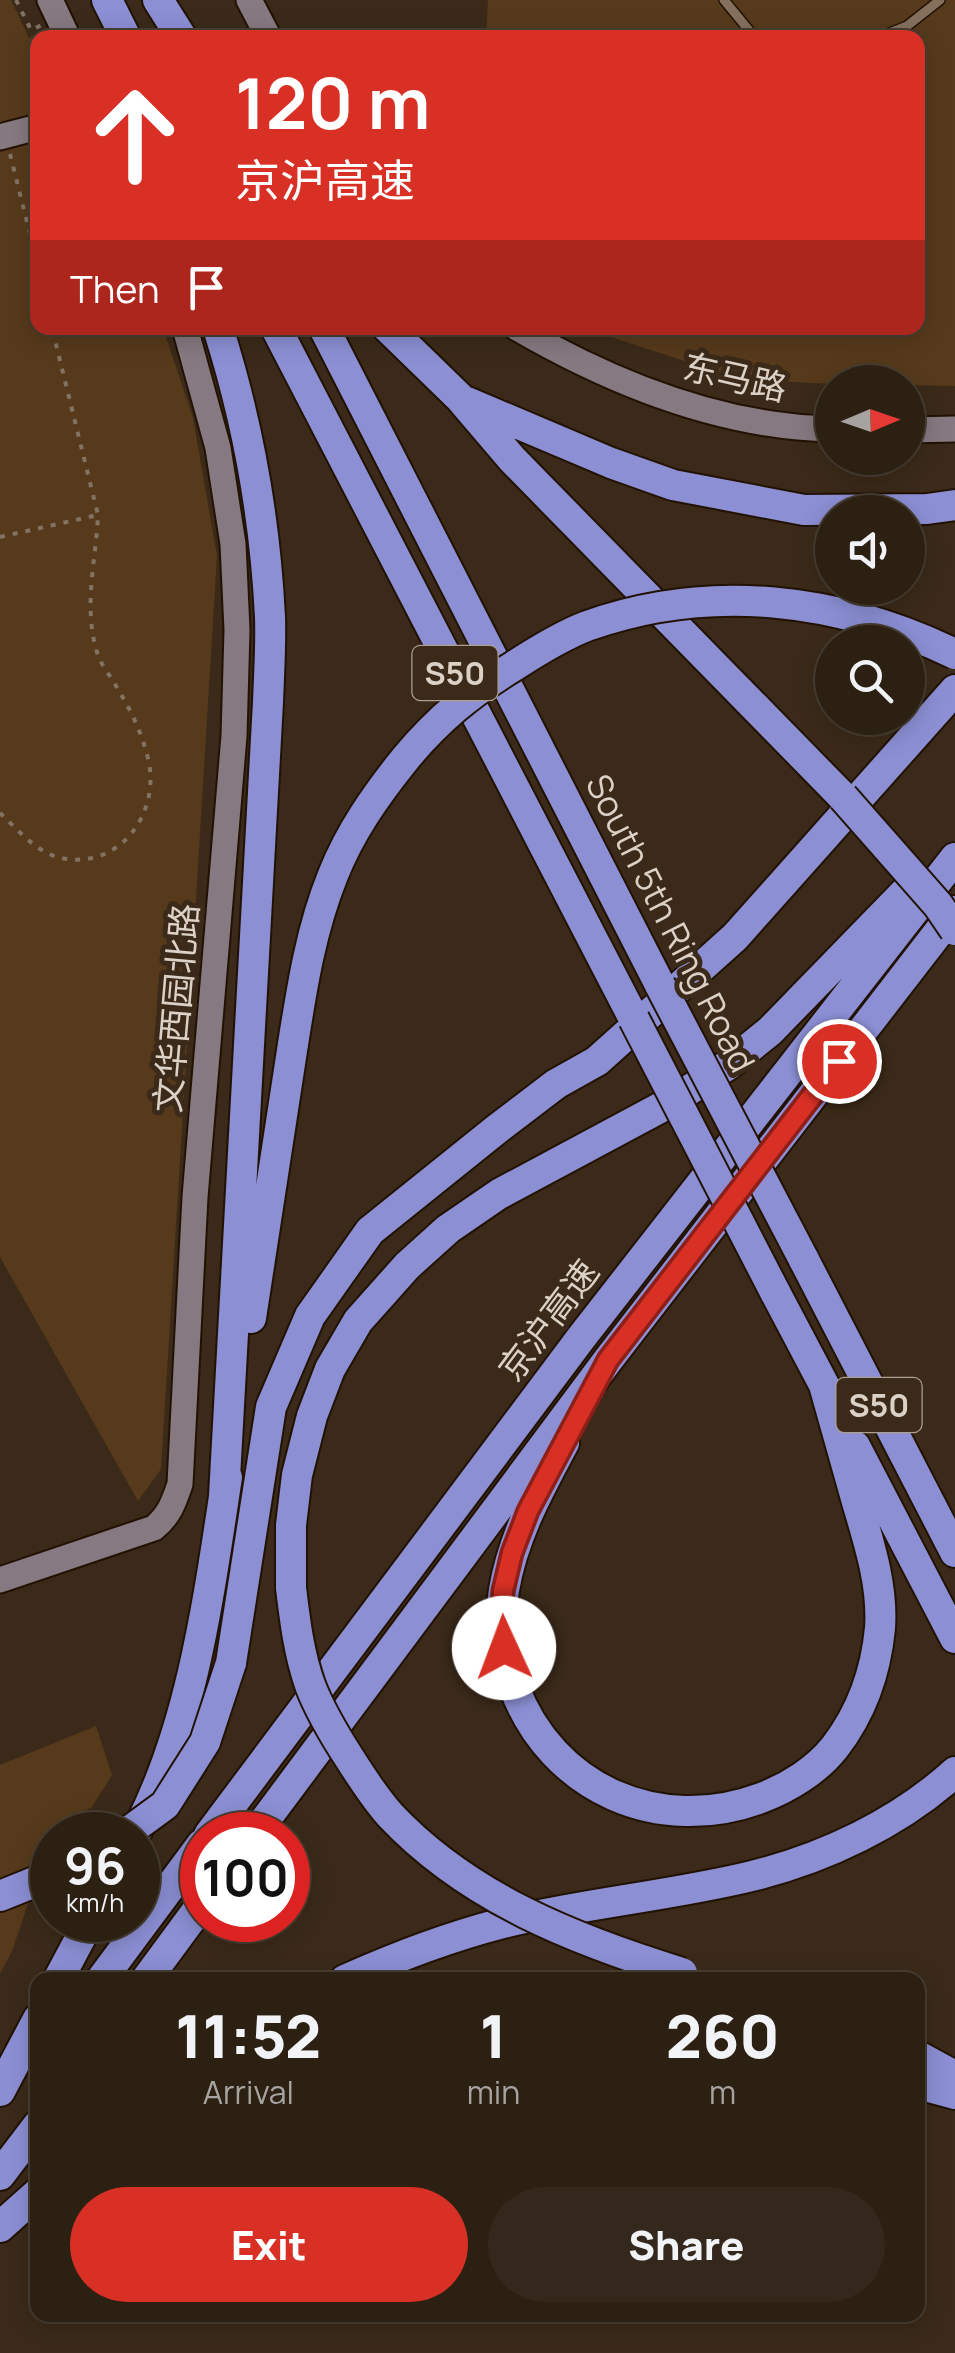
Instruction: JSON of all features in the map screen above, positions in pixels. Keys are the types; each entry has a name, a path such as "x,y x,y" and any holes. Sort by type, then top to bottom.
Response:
{"highway":[{"path":"158,0 175,30"},
{"path":"109,4 120,30"},
{"path":"220,335 254,470 270,621 224,1496"},
{"name":"S50","path":"280,335 955,1638"},
{"name":"South 5th Ring Road","path":"328,335 955,1552"},
{"path":"395,335 843,797 938,905 955,930"},
{"path":"460,398 672,485 804,510 955,505"},
{"path":"147,1812 175,1736 209,1592 302,983 333,875 360,820 386,782 451,709 493,678 584,627 637,610 706,601 814,606 862,617 955,654"},
{"path":"155,1812 165,1805 205,1742 231,1663 271,1407 310,1316 370,1232 556,1084 597,1061 735,938 955,690"},
{"path":"681,1972 629,1956 525,1914 486,1893 450,1870 388,1812 335,1736 311,1687 297,1639 290,1588 297,1475 330,1370 358,1321 407,1266 448,1229 499,1194 669,1103 728,1065 770,1031 955,840"},
{"name":"京沪高速","path":"226,1812 580,1338 955,858"},
{"name":"京沪高速","path":"271,1812 608,1360 955,911"},
{"path":"608,1360 528,1511 503,1591 501,1625 508,1671 520,1704 556,1756 586,1780 621,1798 658,1810 700,1812 739,1806 778,1791 808,1772 833,1750 854,1718 874,1669 880,1626 878,1584 824,1385"},
{"path":"364,1972 503,1924 752,1876 805,1861 896,1816 955,1772"},
{"path":"107,1972 180,1874"},
{"path":"0,1896 30,1884"},
{"path":"152,1972 180,1934"},
{"path":"62,1972 78,1942"},
{"path":"0,2091 30,2035"},
{"path":"925,2060 955,2076"},
{"path":"0,2115 30,2075"},
{"path":"925,2086 955,2094"},
{"path":"0,2176 30,2136"},
{"path":"0,2227 30,2200"}],"street":[{"path":"50,0 64,30"},
{"path":"249,0 265,30"},
{"path":"3,136 30,129"},
{"name":"文华西园北路","path":"0,1580 154,1528 165,1520 180,1484 196,1197 234,736 237,630 233,544 218,448 187,335"},
{"name":"东马路","path":"529,335 611,377 656,394 772,424 815,428"},
{"path":"925,430 955,429"}],"lane":[{"path":"724,0 749,30"},
{"path":"896,30 940,0"}],"path":[{"path":"16,0 31,30"},
{"path":"3,136 30,236"},
{"path":"0,812 27,839 59,858 88,860 113,851 136,829 148,805 150,767 140,730 97,654 90,581 98,514 54,335"},
{"path":"0,537 98,514"}],"shaded area":[{"path":"0,0 11,0 30,37 30,335 165,335 193,418 217,556 161,1469 138,1501 0,1257"},
{"path":"488,0 955,0 955,386 925,385 925,365 815,365 815,383 740,379 607,335 925,335 925,30 486,30"},
{"path":"96,1726 112,1775 92,1807 84,1812 30,1812 30,1898 0,1974 0,1765"}],"route":[{"path":"504,1648 503,1591 512,1553 528,1511 608,1360 839,1061"}]}
